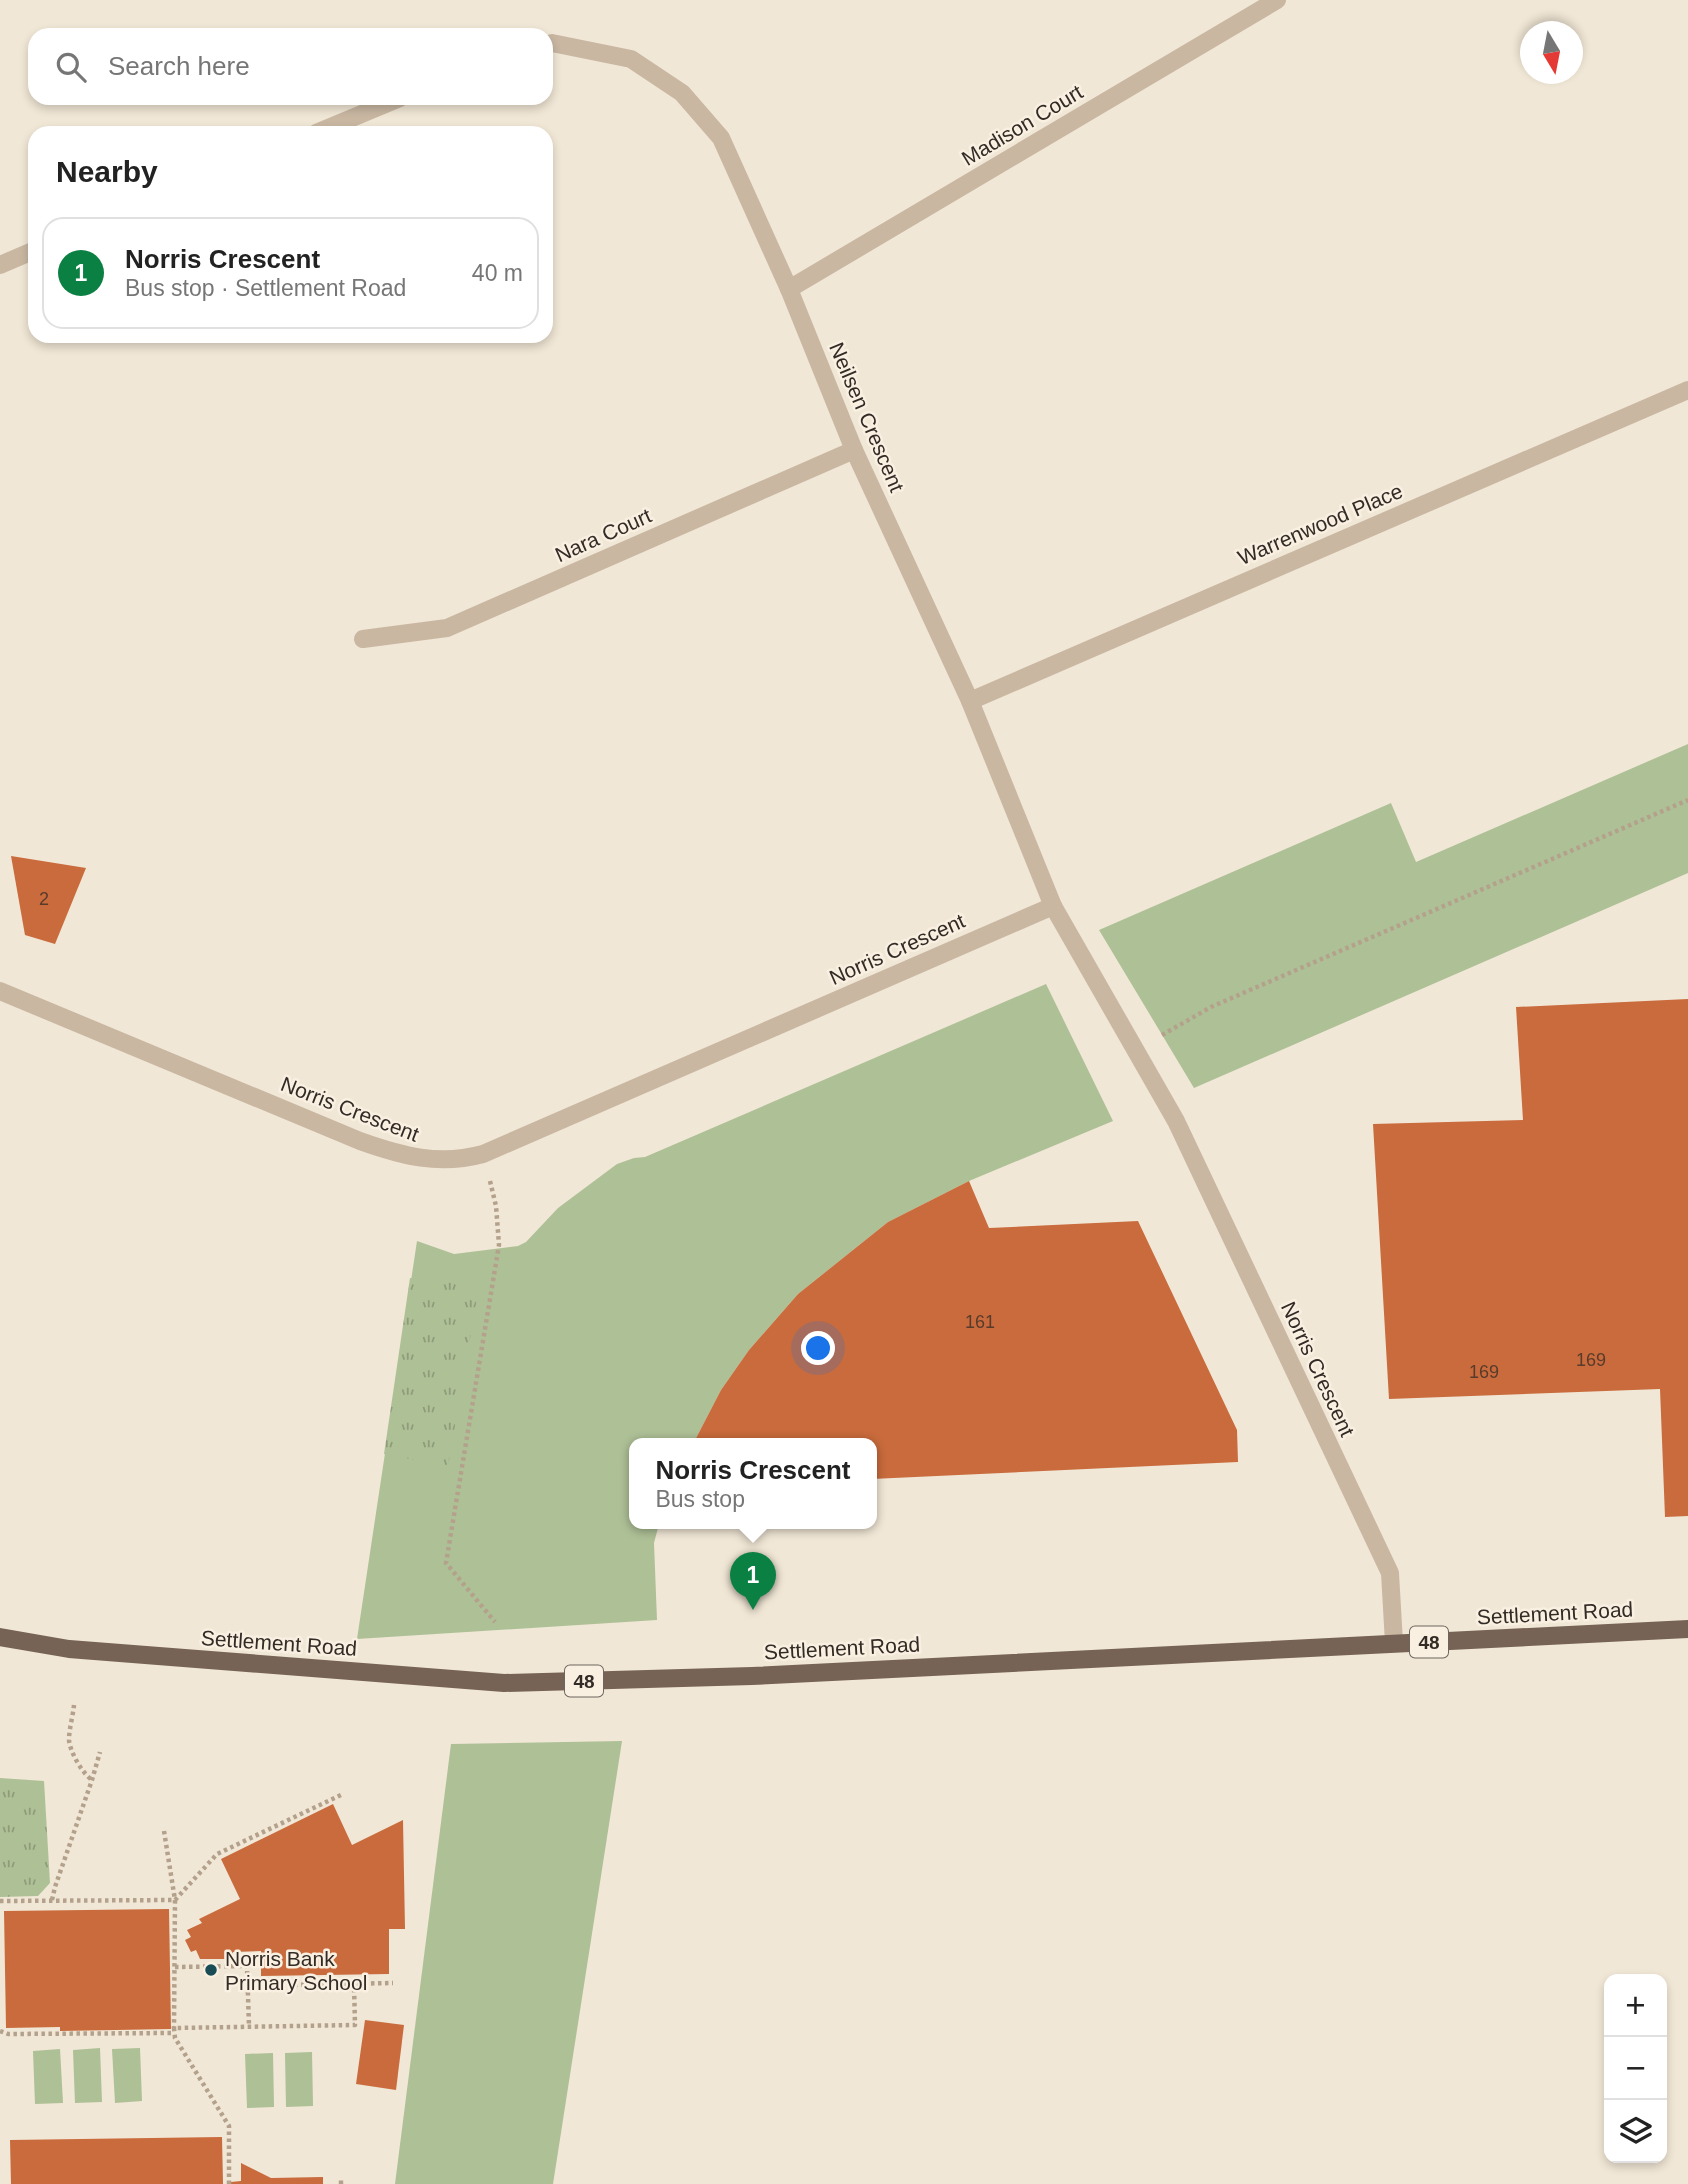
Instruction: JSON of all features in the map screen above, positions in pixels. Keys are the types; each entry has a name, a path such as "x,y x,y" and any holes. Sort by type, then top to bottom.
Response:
{"main road":[{"name":"Settlement Road","path":"0,1637 69,1649 504,1683 752,1676 1688,1629"}],"street":[{"name":"Madison Court","path":"789,289 1271,1"},
{"name":"Neilsen Crescent","path":"553,43 631,59 682,93 721,138 789,289 854,450 970,701 1053,906"},
{"path":"333,126 383,105"},
{"path":"0,265 28,253"},
{"name":"Warrenwood Place","path":"970,701 1688,390"},
{"name":"Nara Court","path":"363,639 447,628 854,450"},
{"name":"Norris Crescent","path":"0,991 392,1153 414,1158 465,1159 484,1154 1053,906 1176,1121 1390,1573 1394,1643"}],"path":[{"path":"1137,1050 1211,1007 1688,800"},
{"path":"484,1154 496,1206 499,1245 446,1563 495,1622"},
{"path":"74,1705 69,1742 79,1763 92,1780"},
{"path":"52,1900 100,1752"},
{"path":"0,1901 175,1900 217,1854 343,1794"},
{"path":"164,1831 175,1900 174,2038 229,2126 229,2184"},
{"path":"174,1967 247,1966 249,2026"},
{"path":"294,1985 393,1983"},
{"path":"0,2031 8,2035 355,2025 354,1984"},
{"path":"341,2177 341,2184"}],"green space":[{"path":"1688,744 1688,873 1194,1088 1099,930 1391,803 1416,862"},
{"path":"1046,984 1113,1121 969,1181 888,1222 798,1294 749,1350 721,1390 696,1438 629,1438 629,1529 658,1529 654,1543 657,1620 357,1639 417,1241 454,1254 518,1246 526,1242 558,1208 617,1164 645,1157"},
{"path":"410,1278 479,1286 448,1466 384,1454"},
{"path":"622,1741 553,2184 395,2184 451,1744"},
{"path":"0,1778 44,1781 50,1883 38,1896 0,1897"},
{"path":"100,2048 102,2102 75,2103 73,2050"},
{"path":"140,2048 142,2101 115,2103 112,2049"},
{"path":"60,2049 63,2103 35,2104 33,2051"},
{"path":"312,2052 313,2106 286,2107 285,2053"},
{"path":"273,2053 274,2107 247,2108 245,2054"}],"building":[{"path":"11,856 86,868 55,944 25,935"},
{"path":"1688,999 1688,1516 1665,1517 1660,1389 1389,1399 1373,1124 1523,1120 1516,1007"},
{"path":"969,1181 989,1228 1138,1221 1237,1430 1238,1462 877,1479 877,1438 696,1438 721,1390 749,1350 798,1294 888,1222"},
{"path":"333,1804 352,1845 403,1820 405,1929 389,1929 389,1974 261,1976 261,1951 233,1952 233,1959 200,1959 196,1950 191,1952 185,1940 191,1937 187,1930 202,1923 199,1919 240,1899 221,1859"},
{"path":"169,1909 171,2029 60,2031 60,2027 6,2028 4,1911"},
{"path":"365,2020 404,2025 396,2090 356,2084"},
{"path":"222,2137 223,2184 11,2184 10,2140"},
{"path":"241,2163 271,2178 323,2177 323,2184 231,2184 241,2181"}],"place":[{"name":"Norris Crescent","path":"753,1610"},
{"name":"Norris Bank Primary School","path":"211,1970"}]}
